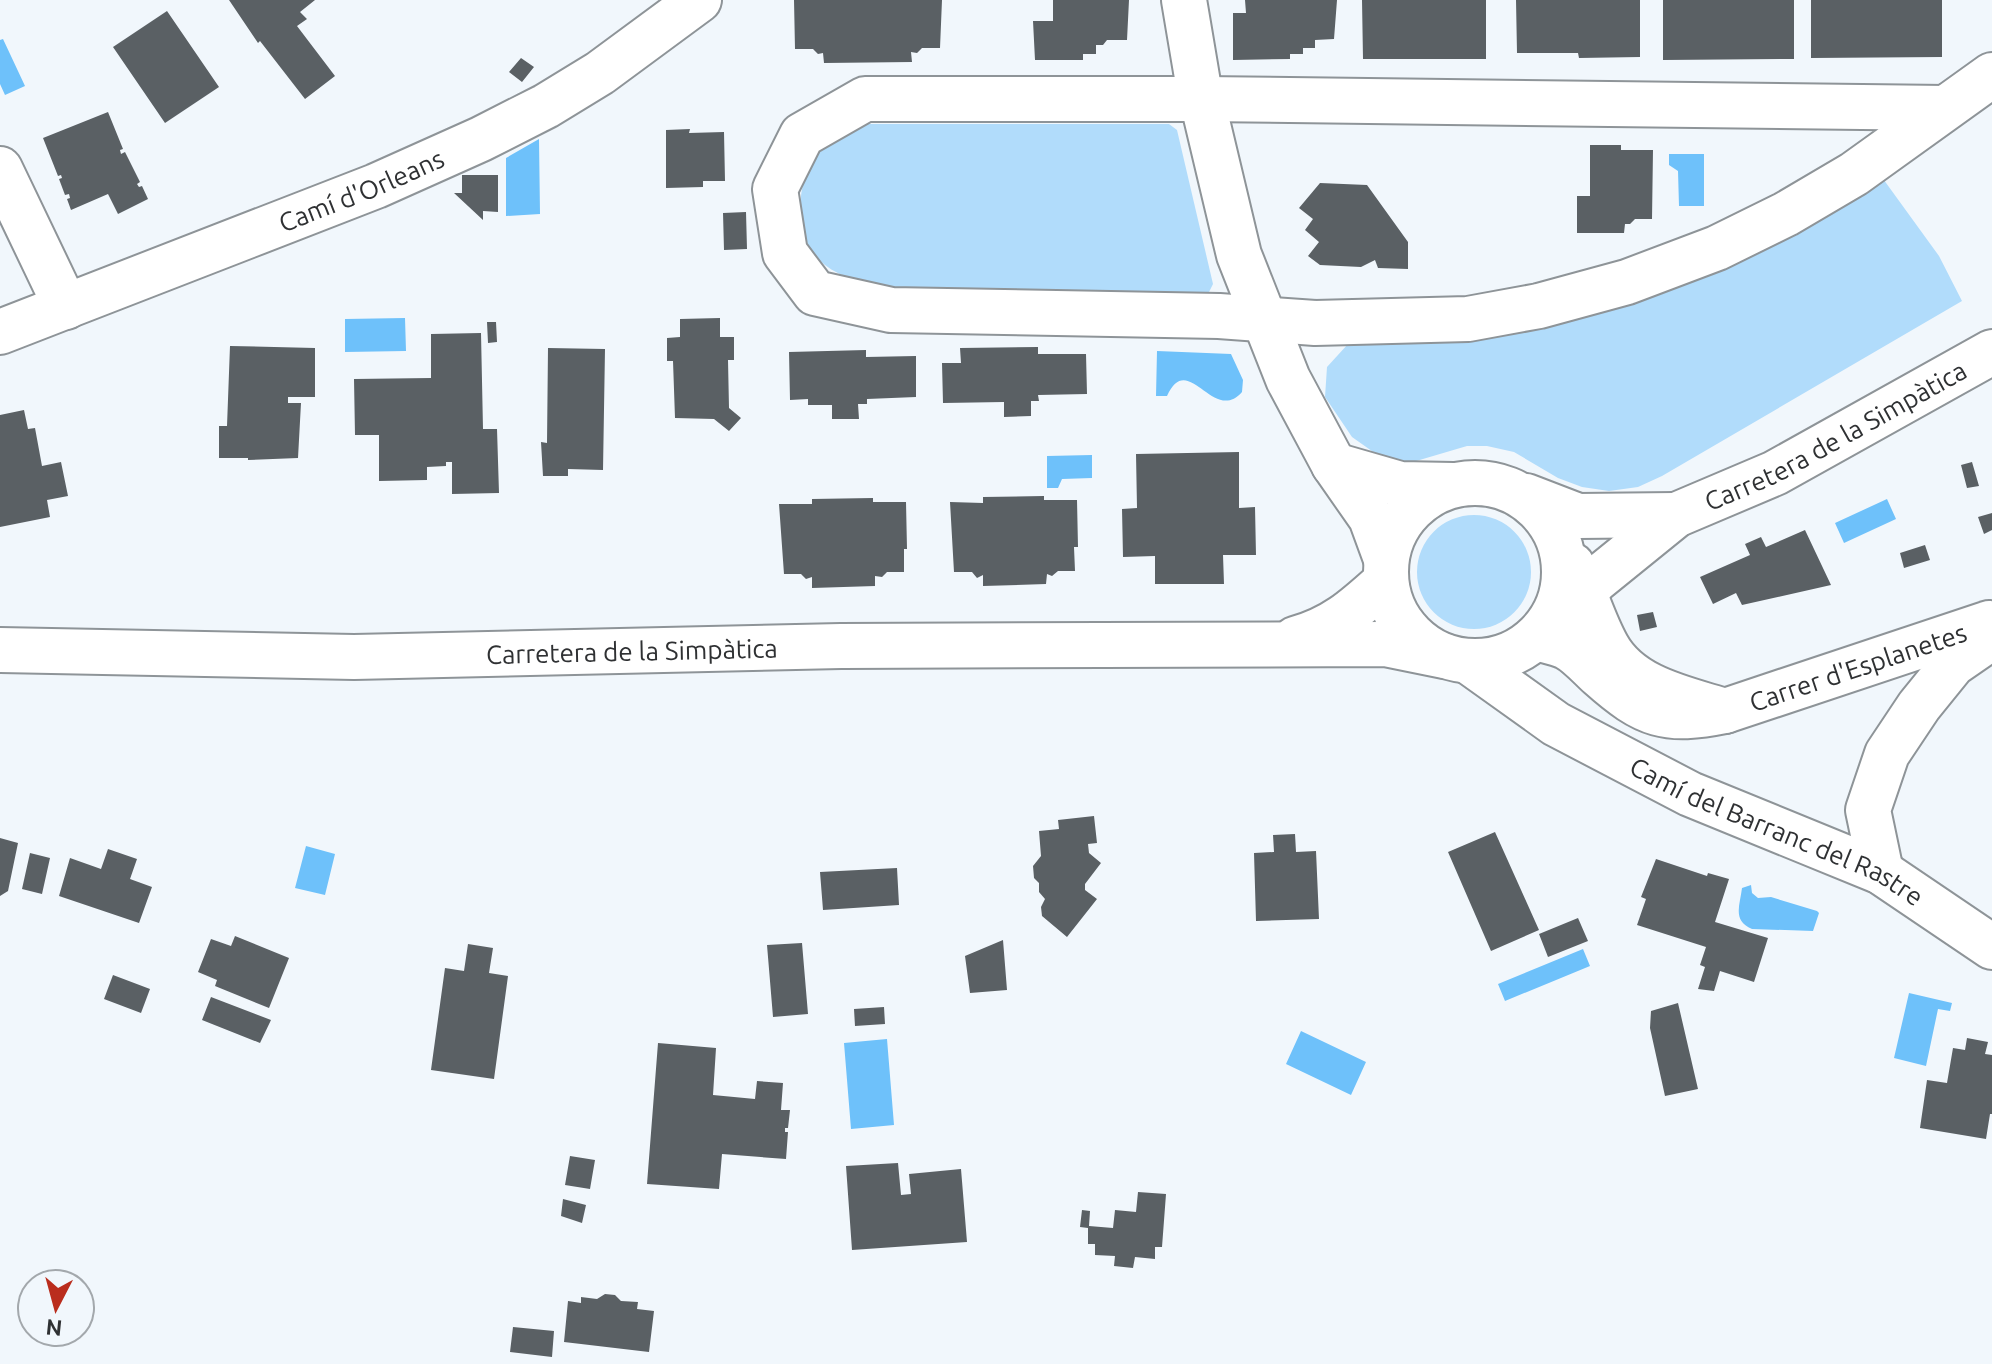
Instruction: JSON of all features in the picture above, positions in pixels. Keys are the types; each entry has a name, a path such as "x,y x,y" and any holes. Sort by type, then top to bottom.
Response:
{"street":[{"name":"Camí d'Orleans","path":"0,332 376,186 481,139 546,106 600,73 699,0"},
{"path":"1184,0 1202,99 1239,255 1288,379 1334,465 1371,518 1392,605 1404,627 1423,645 1456,658 1492,660 1536,636"},
{"path":"1946,108 1202,99 865,99 802,135 775,189 785,253 815,293 891,310 1219,316 1264,321 1468,319 1539,306 1627,282 1717,248 1786,214 1854,174 1946,108 1992,75"},
{"path":"0,169 66,307"},
{"name":"Carretera de la Simpàtica","path":"1536,636 1676,515 1775,473 1992,352"},
{"path":"1334,465 1400,484 1487,483 1521,494 1543,512 1558,537 1565,559 1565,583 1559,605 1536,636 1526,668 1556,724"},
{"path":"1386,570 1394,533 1408,512 1429,494 1453,485"},
{"name":"Carretera de la Simpàtica","path":"1521,494 1578,516 1676,515"},
{"name":"Carrer d'Esplanetes","path":"1558,537 1585,591 1608,648 1629,671 1657,690 1725,711"},
{"name":"Carretera de la Simpàtica","path":"1266,646 1326,628 1347,616 1386,570"},
{"name":"Carrer d'Esplanetes","path":"1536,636 1568,648 1609,684 1644,709 1665,717 1693,718 1725,711 1992,622"},
{"path":"1881,872 1868,810 1887,754 1919,706 1953,664 1992,637"},
{"name":"Carretera de la Simpàtica","path":"0,650 354,657 841,646 1385,644 1456,658"},
{"name":"Camí del Barranc del Rastre","path":"1456,658 1556,724 1690,794 1881,872 1992,947"}],"shaded area":[{"path":"868,124 1169,124 1177,130 1213,284 1208,294 879,287 839,274 824,265 810,248 801,222 801,193 809,166 819,149 839,134"},
{"path":"1881,176 1939,256 1962,301 1662,476 1638,487 1609,491 1582,487 1558,478 1514,452 1487,446 1467,446 1406,464 1386,461 1352,437 1325,397 1327,367 1348,344 1437,337"},
{"path":"1474,515 1506,524 1522,540 1531,572 1522,604 1506,620 1474,629 1442,620 1426,604 1417,572 1426,540 1442,524"}],"water":[{"path":"3,39 25,86 5,95 0,84 0,40"},
{"path":"539,139 540,214 506,216 506,158"},
{"path":"1669,154 1704,154 1704,206 1679,206 1678,171 1669,165"},
{"path":"405,318 406,351 345,352 345,319"},
{"path":"1157,351 1231,354 1243,380 1242,392 1231,400 1221,400 1184,380 1175,384 1167,396 1156,396"},
{"path":"1092,455 1092,478 1062,479 1058,488 1047,488 1047,456"},
{"path":"1887,499 1896,519 1844,543 1835,523"},
{"path":"306,846 335,854 325,895 295,888"},
{"path":"1751,885 1752,893 1758,898 1771,897 1817,911 1813,931 1752,929 1746,926 1740,917 1739,906 1742,888"},
{"path":"1583,949 1590,966 1505,1001 1498,984"},
{"path":"1909,993 1952,1003 1950,1011 1938,1009 1926,1066 1894,1058"},
{"path":"1301,1031 1366,1062 1351,1095 1286,1064"},
{"path":"887,1039 894,1125 851,1129 844,1043"}],"building":[{"path":"229,0 315,0 300,12 307,19 297,26 335,76 305,99 260,41 258,43"},
{"path":"794,0 942,0 940,48 922,48 917,53 911,52 912,62 824,63 823,53 818,54 813,49 795,49"},
{"path":"1053,0 1129,0 1127,40 1107,40 1103,45 1096,45 1096,54 1083,54 1083,60 1035,60 1033,21 1053,21"},
{"path":"1245,0 1337,0 1334,39 1315,40 1315,48 1303,48 1303,54 1290,54 1290,59 1233,60 1233,13 1246,13"},
{"path":"1362,0 1486,0 1486,59 1363,59"},
{"path":"1516,0 1640,0 1640,57 1579,58 1578,53 1517,53"},
{"path":"1663,0 1794,0 1794,59 1663,60"},
{"path":"1811,0 1942,0 1942,57 1811,58"},
{"path":"167,11 219,87 165,123 113,47"},
{"path":"521,58 534,67 522,82 509,72"},
{"path":"108,112 123,149 120,150 121,154 125,152 140,182 137,184 142,186 148,199 118,214 108,194 71,210 67,199 70,198 69,194 65,195 59,179 61,175 58,176 43,138"},
{"path":"690,129 689,133 724,132 725,181 703,181 703,187 666,188 666,130"},
{"path":"1590,145 1621,145 1621,150 1653,150 1652,219 1635,219 1625,224 1624,233 1577,233 1577,196 1590,196"},
{"path":"462,175 498,175 498,212 483,211 483,220 454,193 462,193"},
{"path":"1320,183 1367,185 1408,242 1408,269 1378,268 1375,260 1361,267 1320,265 1308,256 1319,242 1305,230 1313,219 1299,208"},
{"path":"746,212 747,249 724,250 723,213"},
{"path":"720,318 720,337 734,337 734,360 728,360 729,408 741,418 729,431 714,419 675,418 673,361 667,361 667,338 680,337 680,319"},
{"path":"487,322 496,322 497,342 488,343"},
{"path":"481,333 483,429 497,429 499,493 452,494 452,462 446,462 446,466 427,467 427,480 379,481 379,435 355,435 354,379 431,378 431,334"},
{"path":"230,346 315,348 315,397 288,397 288,403 301,403 298,458 219,458 219,426 227,426"},
{"path":"1038,347 1038,354 1086,354 1087,394 1038,395 1039,401 1031,401 1031,416 1004,417 1004,402 943,403 942,363 961,363 960,348"},
{"path":"548,348 605,349 603,470 568,469 568,476 543,476 541,442 547,443"},
{"path":"866,350 866,357 916,356 916,397 867,399 867,404 858,404 859,419 832,419 832,405 808,405 808,399 790,400 789,352"},
{"path":"24,410 28,429 35,428 42,466 61,462 68,496 47,500 50,517 0,527 0,415"},
{"path":"1239,452 1239,508 1255,507 1256,555 1223,555 1224,584 1155,584 1155,556 1123,557 1122,509 1137,508 1136,454"},
{"path":"1972,462 1979,486 1967,488 1961,465"},
{"path":"1044,496 1044,500 1077,500 1075,571 1058,571 1052,576 1047,574 1046,584 983,586 983,575 977,578 972,572 954,572 950,502 983,503 983,497"},
{"path":"873,498 873,502 906,502 904,572 875,576 875,586 812,588 812,577 806,579 801,574 784,574 779,504 812,504 812,499"},
{"path":"1992,513 1992,530 1984,534 1978,517"},
{"path":"1805,530 1831,585 1742,605 1736,593 1713,604 1700,577 1750,555 1745,544 1761,537 1766,547"},
{"path":"1925,545 1930,560 1904,568 1900,553"},
{"path":"1653,612 1657,627 1640,631 1637,615"},
{"path":"1094,816 1097,843 1088,844 1089,853 1101,863 1085,884 1085,890 1097,899 1067,937 1042,916 1041,907 1045,899 1039,892 1033,866 1041,856 1039,831 1059,829 1058,820"},
{"path":"1495,832 1539,930 1491,951 1448,852"},
{"path":"1295,834 1296,852 1316,851 1319,919 1256,921 1254,853 1274,852 1273,835"},
{"path":"0,838 18,843 8,891 0,896"},
{"path":"108,849 137,859 130,879 152,887 139,923 59,896 70,858 101,869"},
{"path":"30,853 50,858 42,894 22,889"},
{"path":"1656,859 1707,876 1708,873 1729,879 1715,922 1768,938 1754,982 1720,971 1714,991 1698,989 1705,967 1700,965 1706,947 1637,925 1646,899 1641,897"},
{"path":"897,868 899,905 823,910 820,872"},
{"path":"1578,918 1588,941 1548,957 1539,934"},
{"path":"235,936 289,958 269,1008 215,986 217,980 198,972 211,939 231,946"},
{"path":"1003,940 1007,990 970,993 965,956"},
{"path":"802,943 808,1014 773,1017 767,945"},
{"path":"468,944 493,948 489,973 508,976 494,1079 431,1070 445,968 464,971"},
{"path":"113,975 150,989 141,1013 104,999"},
{"path":"211,997 271,1020 260,1043 202,1020"},
{"path":"1678,1003 1698,1089 1665,1096 1650,1028 1651,1011"},
{"path":"884,1007 885,1024 855,1026 854,1009"},
{"path":"1967,1038 1988,1042 1985,1054 1992,1055 1992,1114 1986,1139 1920,1128 1927,1080 1947,1083 1953,1048 1965,1050"},
{"path":"658,1043 716,1048 713,1095 755,1099 757,1081 783,1083 781,1110 790,1110 788,1128 785,1128 788,1132 786,1159 722,1154 719,1189 647,1184"},
{"path":"570,1156 595,1160 590,1189 565,1185"},
{"path":"898,1163 901,1195 911,1194 909,1174 961,1169 967,1242 852,1250 846,1166"},
{"path":"1138,1192 1166,1194 1162,1247 1155,1247 1155,1259 1135,1257 1133,1268 1114,1266 1115,1256 1095,1255 1095,1244 1088,1244 1088,1228 1080,1227 1082,1210 1090,1211 1089,1226 1113,1228 1115,1210 1136,1212"},
{"path":"563,1199 586,1205 582,1223 561,1216"},
{"path":"605,1294 615,1295 621,1301 638,1302 637,1309 654,1311 649,1352 564,1342 568,1301 581,1303 581,1297 597,1299"},
{"path":"513,1327 554,1331 552,1357 510,1352"}]}
